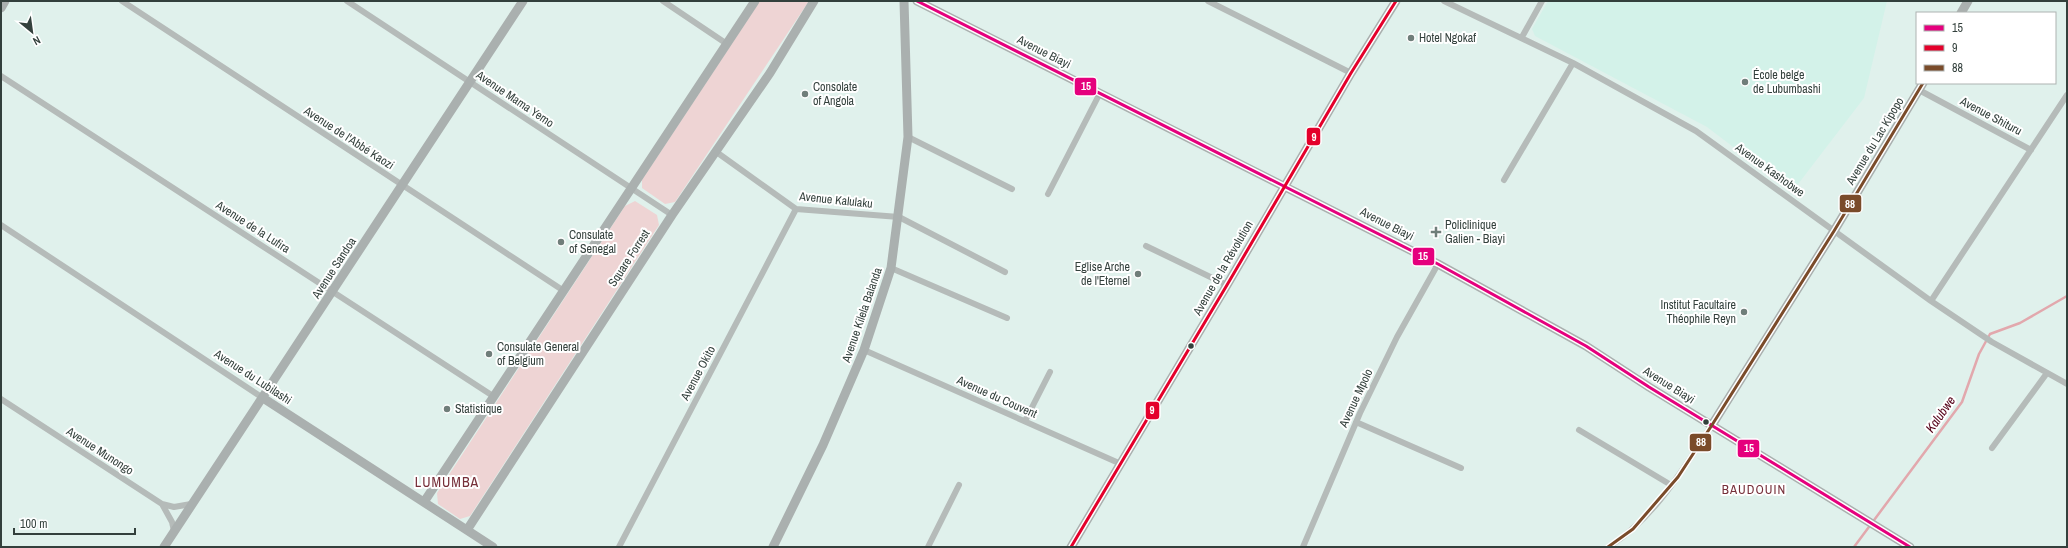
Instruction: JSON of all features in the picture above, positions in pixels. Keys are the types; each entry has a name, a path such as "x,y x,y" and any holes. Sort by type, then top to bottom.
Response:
{"street":[{"path":"1,8 5,1"},
{"name":"Avenue de l'Abbé Kaozi","path":"122,1 564,291"},
{"name":"Avenue Mama Yemo","path":"347,1 672,215"},
{"name":"Avenue Sandoa","path":"164,547 523,1"},
{"path":"663,1 727,44"},
{"path":"424,502 755,1"},
{"name":"Square Forrest","path":"467,530 672,215 770,73 814,1"},
{"name":"Avenue Kilela Balanda","path":"773,547 823,445 864,350 891,268 899,217 908,137 904,1"},
{"name":"Avenue Biayi","path":"916,1 1286,185 1438,264 1580,343 1808,486 1874,524 1910,547"},
{"path":"1208,1 1351,73"},
{"name":"Avenue de la Révolution","path":"1074,546 1351,73 1396,1"},
{"name":"Avenue Kashobwe","path":"1444,1 1522,37 1573,63 1707,138 1931,301 1992,342 2067,384"},
{"path":"1522,37 1542,1"},
{"path":"1962,12 1968,1"},
{"path":"1504,180 1573,63"},
{"name":"Avenue de la Lufira","path":"1,76 494,396"},
{"name":"Avenue du Lac Kipopo","path":"1712,425 1834,231 1921,87"},
{"name":"Avenue Shituru","path":"1921,87 2030,150"},
{"path":"1048,194 1100,93"},
{"path":"1931,301 2067,95"},
{"path":"908,137 1012,189"},
{"name":"Avenue Kalulaku","path":"716,151 796,209 899,217"},
{"name":"Avenue Okito","path":"619,547 796,209"},
{"path":"899,217 1005,272"},
{"name":"Avenue du Lubilashi","path":"1,225 263,398 493,547"},
{"path":"1146,246 1228,285"},
{"name":"Avenue Mpolo","path":"1304,547 1356,422 1398,337 1438,264"},
{"path":"891,268 1007,318"},
{"name":"Avenue du Couvent","path":"864,350 1121,464"},
{"path":"1025,421 1050,372"},
{"path":"1992,448 2047,373"},
{"name":"Avenue Munongo","path":"1,399 162,504 172,522 174,531"},
{"path":"1356,422 1461,468"},
{"path":"1608,547 1633,529 1671,485 1712,425"},
{"path":"1579,430 1671,485"},
{"path":"928,547 958,485"},
{"path":"162,504 174,507 191,504"}],"shaded area":[{"path":"760,1 809,1 675,202 665,204 642,188 642,180"},
{"name":"École belge de Lubumbashi","path":"1548,1 1887,1 1864,98 1792,192 1707,127 1535,36 1532,29"},
{"path":"635,201 657,215 659,225 470,516 460,519 438,504 437,493 625,206"}],"waterway":[{"name":"Kalubwe","path":"1854,547 1962,402 1979,354 1990,334 2020,323 2067,296"}],"transit line":[{"name":"15","path":"917,1 1438,264 1586,346 1649,387 1910,547"},
{"name":"9","path":"1071,547 1351,73 1396,1"},
{"name":"88","path":"1608,547 1633,529 1678,477 1834,231 1922,84"}],"place":[{"name":"Hotel Ngokaf","path":"1411,38"},
{"name":"École belge de Lubumbashi","path":"1745,82"},
{"name":"Consolate of Angola","path":"805,94"},
{"name":"Policlinique Galien - Biayi","path":"1436,232"},
{"name":"Consulate of Senegal","path":"561,242"},
{"name":"Eglise Arche de l'Eternel","path":"1138,274"},
{"name":"Institut Facultaire Théophile Reyn","path":"1744,312"},
{"name":"Consulate General of Belgium","path":"489,354"},
{"name":"Statistique","path":"447,409"}],"district":[{"name":"LUMUMBA","path":"447,482"},
{"name":"BAUDOUIN","path":"1754,489"}]}
